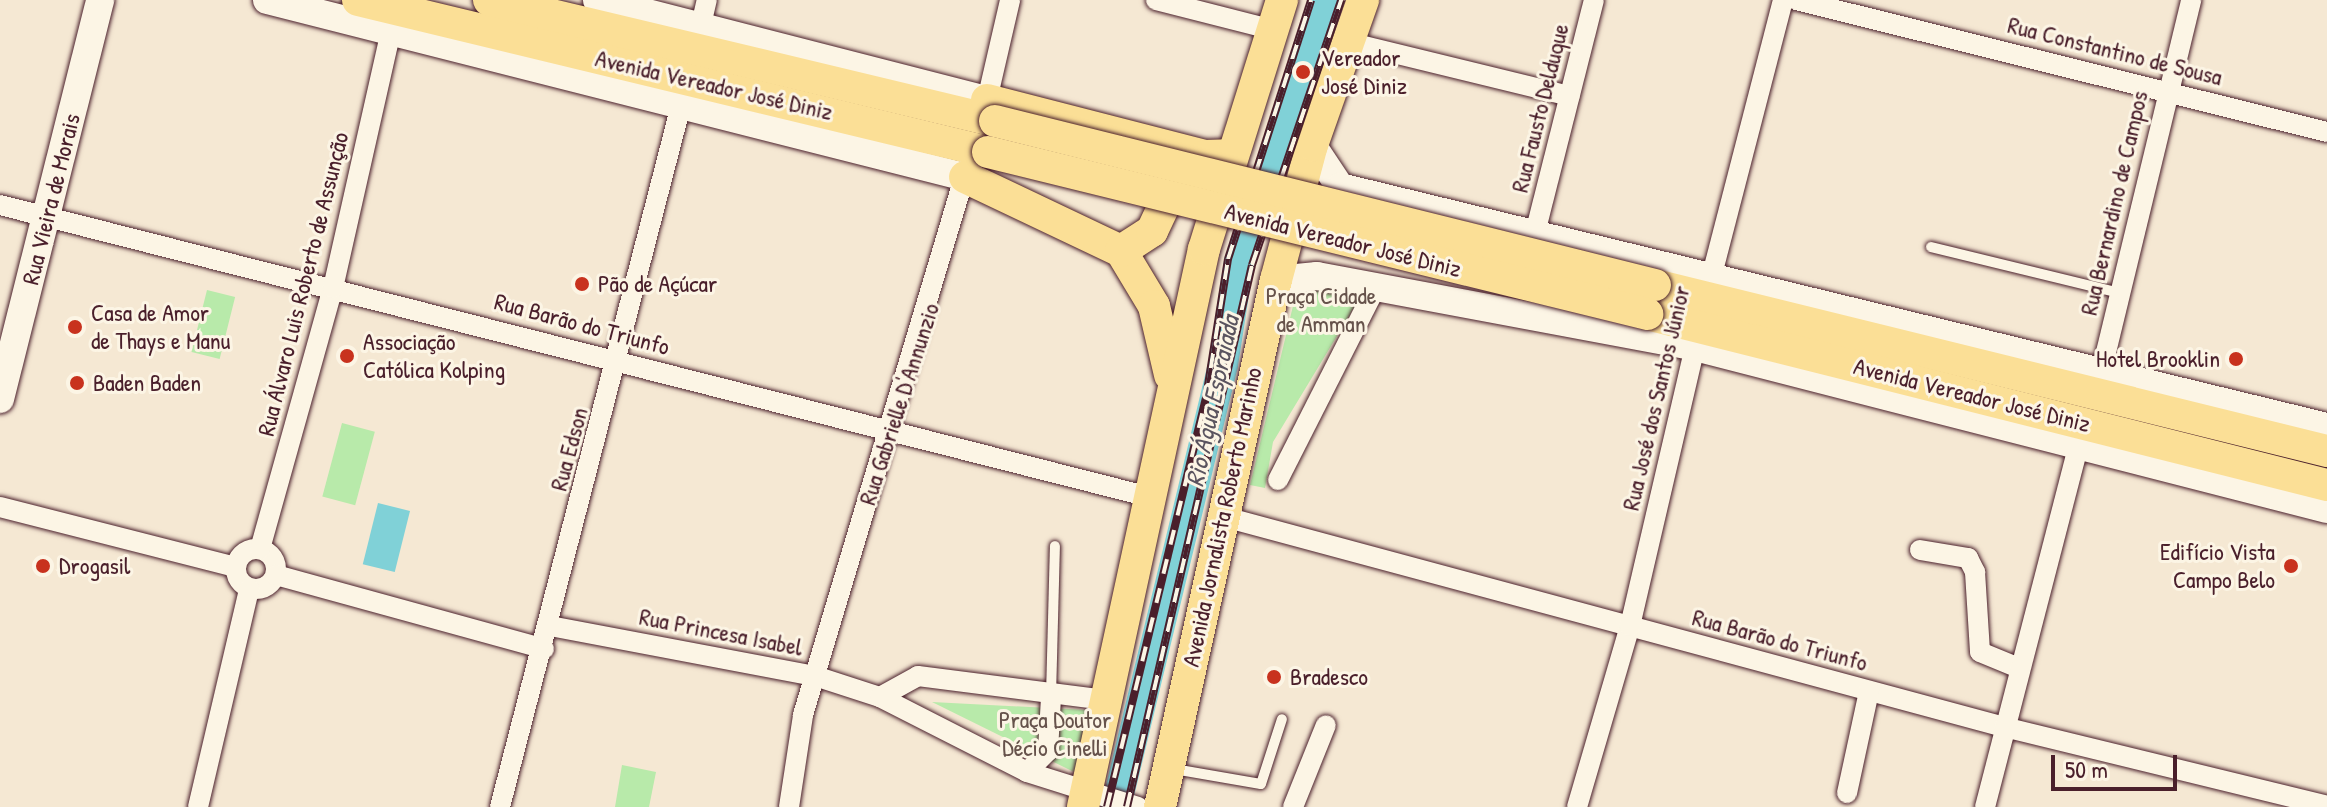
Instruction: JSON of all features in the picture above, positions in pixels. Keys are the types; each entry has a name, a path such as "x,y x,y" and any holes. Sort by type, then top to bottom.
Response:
{"main road":[{"name":"Avenida Vereador José Diniz","path":"358,0 981,136 1651,299 2327,451"},
{"name":"Avenida Vereador José Diniz","path":"489,0 981,136"},
{"name":"Avenida Jornalista Roberto Marinho","path":"1160,807 1221,516 1276,280 1312,145 1363,0"},
{"path":"1087,798 1172,385 1228,155 1276,15"},
{"path":"981,136 1228,155"},
{"path":"981,136 1121,251 1154,306 1172,385"},
{"path":"1121,251 1152,231 1162,214 1182,164 1176,149"},
{"name":"Avenida Vereador José Diniz","path":"1703,311 2327,485"}],"street":[{"name":"Rua Vieira de Morais","path":"0,399 100,0"},
{"name":"Avenida Vereador José Diniz","path":"267,0 682,101 981,136"},
{"name":"Avenida Vereador José Diniz","path":"597,0 704,12 981,136"},
{"name":"Rua Gabrielle D'Annunzio","path":"789,807 815,676 981,136 1010,0"},
{"path":"1156,0 1276,15"},
{"name":"Rua Fausto Delduque","path":"1536,229 1594,0"},
{"name":"Rua José dos Santos Júnior","path":"1577,807 1630,626 1703,311 1783,0"},
{"name":"Rua Constantino de Sousa","path":"1796,0 2327,132"},
{"name":"Rua Bernardino de Campos","path":"2101,373 2191,0"},
{"name":"Rua Álvaro Luis Roberto de Assunção","path":"260,549 333,288 391,31"},
{"path":"1348,42 1569,96"},
{"name":"Rua Edson","path":"500,807 550,626 682,101"},
{"path":"1312,145 1340,187 1317,276"},
{"name":"Avenida Vereador José Diniz","path":"1340,187 1536,229 1703,311 2078,447 2327,509"},
{"name":"Rua Barão do Triunfo","path":"0,205 1150,497"},
{"name":"Avenida Vereador José Diniz","path":"1276,280 1317,276 1377,285 1703,311 2101,373 2327,427"},
{"path":"1278,480 1377,285"},
{"path":"1985,807 2078,447"},
{"path":"0,507 235,567 249,589 198,807"},
{"name":"Rua Barão do Triunfo","path":"1221,516 2004,727 2248,797 2327,806"},
{"path":"235,567 246,551 260,549 275,561 276,575 268,586 249,589"},
{"path":"1920,550 1968,558 1975,572 1980,652 2019,668"},
{"path":"276,575 544,649"},
{"name":"Rua Princesa Isabel","path":"550,626 815,676 880,697 1027,772 1087,798 1138,807"},
{"path":"880,697 918,676 1051,698 1105,700"},
{"path":"1847,793 1869,691"},
{"path":"1027,772 1048,751 1051,698"},
{"path":"1293,807 1326,725"}],"lane":[{"path":"1931,247 2119,293"},
{"path":"1051,698 1055,546"},
{"path":"1168,768 1261,784 1282,719"}],"green space":[{"name":"Praça Cidade de Amman","path":"1298,285 1354,287 1357,303 1273,442 1265,488 1250,485"},
{"path":"207,290 235,297 220,359 192,352"},
{"path":"342,423 375,432 355,505 322,496"},
{"name":"Praça Doutor Décio Cinelli","path":"932,702 1088,710 1076,773"},
{"path":"622,765 656,772 649,807 615,807"}],"water":[{"path":"378,503 410,511 395,572 363,564"}],"waterway":[{"name":"Rio Água Espraiada","path":"1116,807 1223,365 1239,262 1325,0"}],"railway":[{"path":"1107,807 1206,398 1228,259 1311,0"},
{"path":"1127,807 1252,265 1341,0"}],"place":[{"name":"Vereador José Diniz","path":"1303,72"},
{"name":"Pão de Açúcar","path":"582,284"},
{"name":"Casa de Amor de Thays e Manu","path":"75,327"},
{"name":"Associação Católica Kolping","path":"347,356"},
{"name":"Hotel Brooklin","path":"2236,359"},
{"name":"Baden Baden","path":"77,383"},
{"name":"Drogasil","path":"43,566"},
{"name":"Edifício Vista Campo Belo","path":"2291,566"},
{"name":"Bradesco","path":"1274,677"}]}
